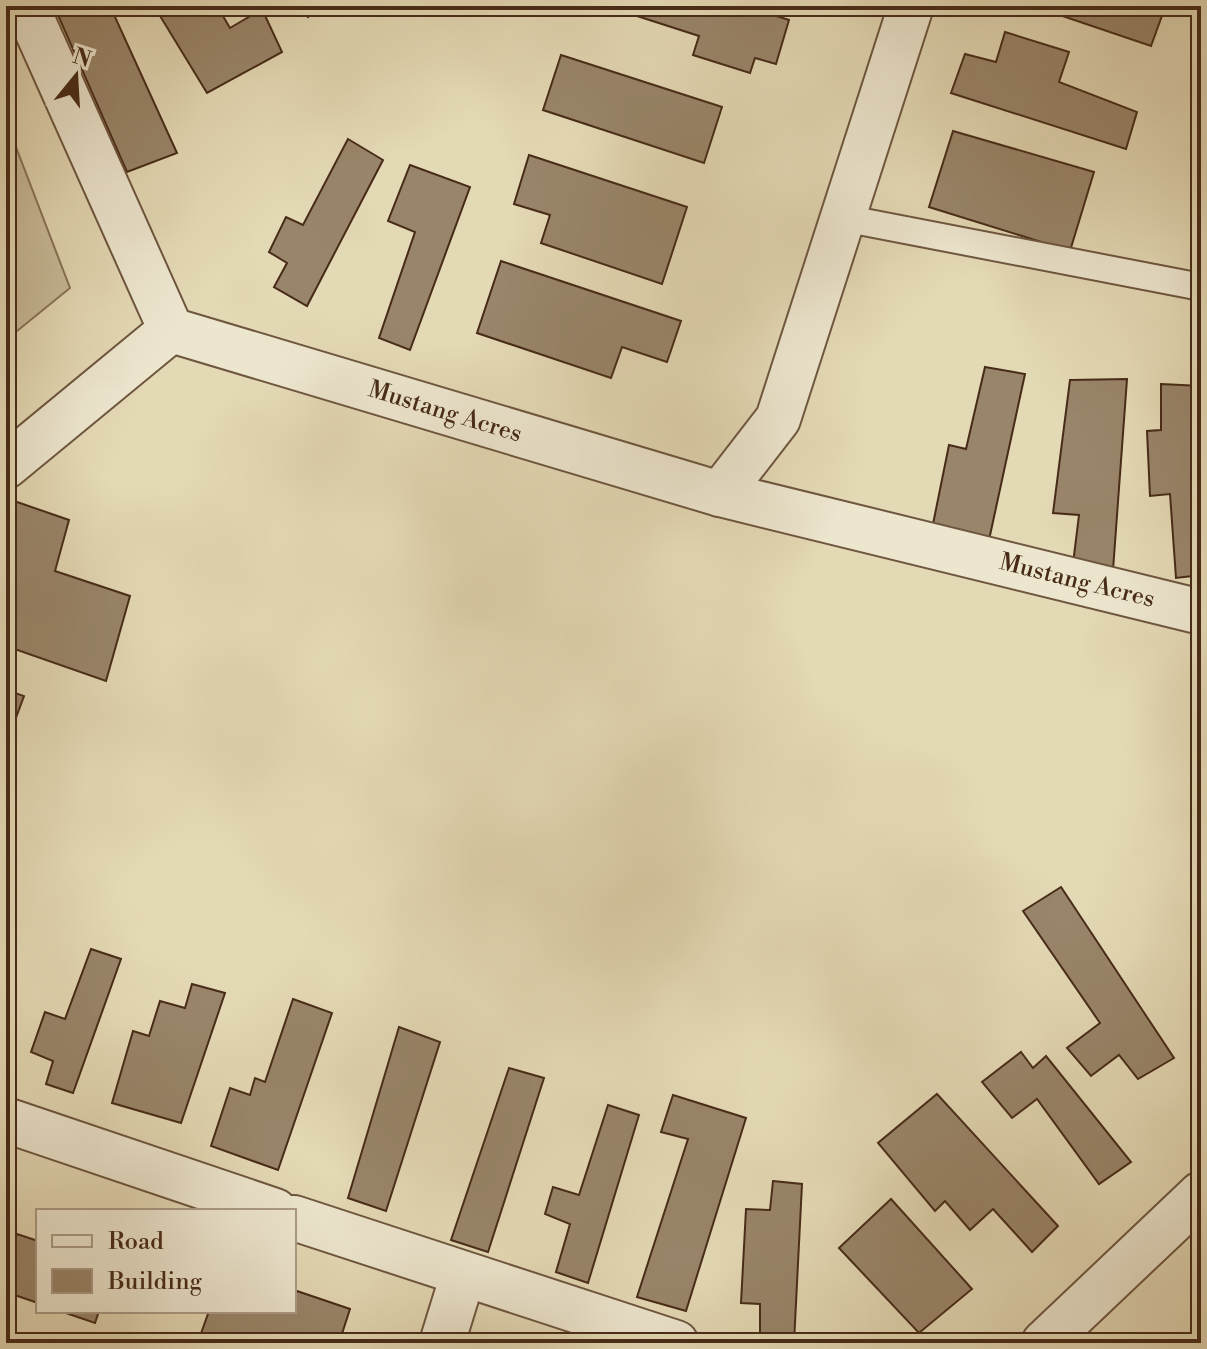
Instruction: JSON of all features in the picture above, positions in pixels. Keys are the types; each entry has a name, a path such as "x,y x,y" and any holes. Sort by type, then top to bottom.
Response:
{"street":[{"path":"6,466 171,330 26,6"},
{"path":"720,494 778,419 911,6"},
{"name":"Mustang Acres","path":"171,330 720,494 1201,612"},
{"path":"6,1120 269,1209"},
{"path":"1044,1343 1201,1194"},
{"path":"296,1219 676,1343"},
{"path":"442,1343 463,1275"}],"lane":[{"path":"843,218 1201,287"}],"shaded area":[{"path":"6,121 70,288 6,340"}],"building":[{"path":"54,6 110,6 177,153 127,172"},
{"path":"154,6 217,6 230,28 262,9 282,52 207,93"},
{"path":"298,6 319,6 308,17"},
{"path":"606,6 745,6 789,20 776,64 755,58 750,73 693,55 699,36"},
{"path":"1033,6 1152,6 1164,10 1151,46"},
{"path":"1005,32 1069,52 1059,82 1137,112 1126,149 951,93 965,54 996,62"},
{"path":"561,55 722,107 704,163 543,110"},
{"path":"953,131 1094,172 1070,251 929,207"},
{"path":"348,139 383,160 307,306 274,287 287,263 269,252 286,217 303,225"},
{"path":"529,155 687,207 662,284 541,243 550,215 514,204"},
{"path":"410,165 470,187 410,350 379,338 415,232 388,221"},
{"path":"501,261 681,321 667,362 622,347 611,378 477,333"},
{"path":"985,367 1025,374 989,540 932,529 949,445 966,449"},
{"path":"1127,379 1113,570 1073,564 1079,515 1053,513 1070,380"},
{"path":"1161,384 1201,386 1201,575 1176,578 1170,494 1150,496 1147,431 1161,430"},
{"path":"17,502 69,520 55,571 130,596 106,681 6,646 6,515"},
{"path":"6,690 24,696 7,742 6,742"},
{"path":"1061,887 1174,1058 1138,1079 1119,1055 1091,1076 1067,1048 1100,1023 1023,911"},
{"path":"6,909 15,911 6,939"},
{"path":"91,949 121,959 73,1093 46,1084 53,1061 31,1052 45,1012 65,1019"},
{"path":"192,984 225,993 181,1123 112,1103 133,1031 149,1036 160,1001 185,1008"},
{"path":"293,999 332,1013 278,1170 211,1146 230,1088 250,1095 255,1078 265,1082"},
{"path":"399,1027 440,1042 386,1211 348,1198"},
{"path":"1021,1052 1033,1068 1046,1056 1131,1162 1099,1184 1037,1099 1012,1118 982,1082"},
{"path":"509,1068 544,1078 488,1252 451,1240"},
{"path":"937,1094 1058,1226 1032,1252 993,1209 970,1230 945,1201 935,1211 878,1143"},
{"path":"673,1095 746,1118 686,1311 637,1297 688,1139 661,1132"},
{"path":"608,1105 639,1115 588,1283 556,1272 570,1224 545,1214 553,1187 579,1195"},
{"path":"773,1181 802,1184 794,1343 760,1341 760,1304 741,1303 746,1209 770,1210"},
{"path":"891,1199 972,1289 919,1333 839,1248"},
{"path":"17,1234 36,1240 36,1302 6,1292 6,1252 9,1253"},
{"path":"296,1291 350,1309 339,1343 313,1343 291,1336 289,1343 198,1342 208,1313 296,1313"},
{"path":"66,1313 98,1313 95,1323"}]}
